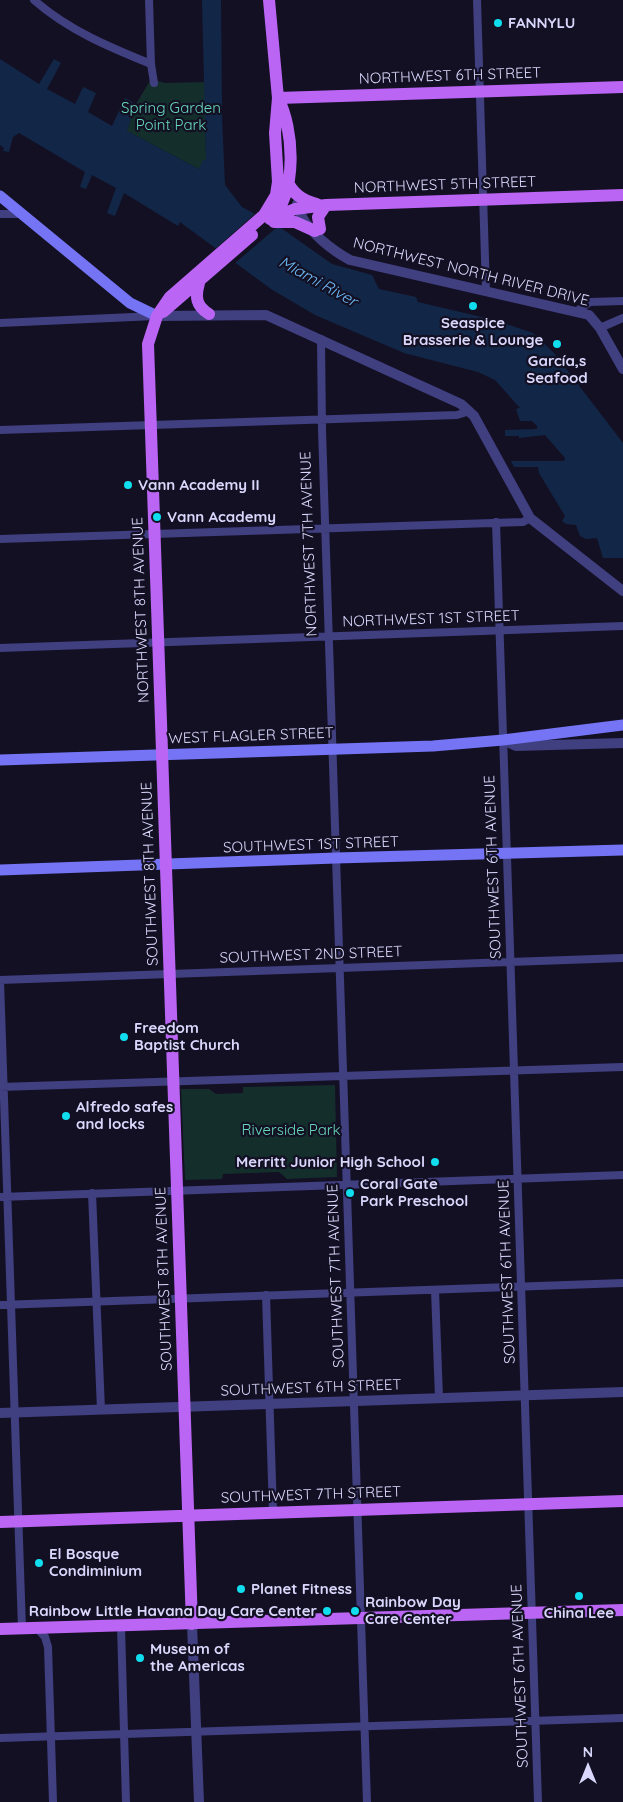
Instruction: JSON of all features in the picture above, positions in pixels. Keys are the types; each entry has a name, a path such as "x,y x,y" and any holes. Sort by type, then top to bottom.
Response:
{"main road":[{"path":"269,0 278,98 275,133 281,211"},
{"name":"NORTHWEST 6TH STREET","path":"278,98 623,87"},
{"path":"278,98 286,112 291,166 290,187 281,211"},
{"path":"157,316 170,297 206,270 264,214 281,211 299,223 317,230 318,218 326,205 306,201 290,187 286,178 280,132 276,119"},
{"name":"NORTHWEST 5TH STREET","path":"206,270 281,211 326,205 623,195"},
{"path":"0,196 130,303 157,316"},
{"path":"157,316 176,304 198,283 206,270"},
{"path":"198,283 196,293 198,305 209,314"},
{"name":"NORTHWEST 8TH AVENUE","path":"157,316 148,344 162,754"},
{"name":"WEST FLAGLER STREET","path":"0,760 332,749 503,740 623,725"},
{"name":"SOUTHWEST 8TH AVENUE","path":"162,754 192,1624"},
{"name":"SOUTHWEST 1ST STREET","path":"0,870 623,850"},
{"name":"SOUTHWEST 7TH STREET","path":"0,1522 623,1501"},
{"path":"0,1629 623,1610"}],"street":[{"path":"37,0 57,19 76,30 151,64"},
{"path":"148,0 151,64 154,83"},
{"path":"477,0 486,291"},
{"name":"NORTHWEST NORTH RIVER DRIVE","path":"290,187 300,208 300,214 340,249 343,256 354,261 577,311 591,317 600,328 623,369"},
{"path":"0,214 22,214"},
{"path":"577,311 585,304 623,301"},
{"path":"591,317 595,302"},
{"path":"0,322 209,314 266,315 455,400 470,411 530,518 623,591"},
{"path":"600,328 623,318"},
{"name":"NORTHWEST 7TH AVENUE","path":"321,339 321,420 332,749"},
{"path":"0,430 457,415 470,411"},
{"path":"0,539 522,522 530,518"},
{"name":"SOUTHWEST 6TH AVENUE","path":"496,522 538,1802"},
{"name":"NORTHWEST 1ST STREET","path":"0,648 623,626"},
{"name":"WEST FLAGLER STREET","path":"503,740 516,746 623,743"},
{"name":"SOUTHWEST 7TH AVENUE","path":"332,749 367,1802"},
{"name":"SOUTHWEST 2ND STREET","path":"0,980 623,958"},
{"path":"0,980 4,1196 11,1304 22,1628"},
{"path":"2,1087 623,1067"},
{"path":"4,1196 623,1175"},
{"path":"92,1193 101,1410"},
{"path":"0,1305 623,1284"},
{"path":"436,1290 439,1398"},
{"path":"266,1295 273,1512"},
{"name":"SOUTHWEST 6TH STREET","path":"0,1413 623,1392"},
{"name":"SOUTHWEST 8TH AVENUE","path":"192,1624 199,1802"},
{"path":"121,1626 126,1802"},
{"path":"37,1628 44,1637 48,1647 53,1802"},
{"path":"0,1738 623,1718"}],"green space":[{"name":"Spring Garden Point Park","path":"151,79 165,83 205,82 206,160 199,169 127,131 136,104"},
{"name":"Riverside Park","path":"335,1085 337,1177 287,1179 279,1172 223,1174 222,1179 185,1180 181,1089 209,1089 216,1094 243,1093 243,1087"}],"water":[{"name":"Miami River","path":"202,0 221,0 222,117 225,185 242,207 281,228 332,264 372,275 379,289 416,297 418,302 494,320 533,333 554,353 623,443 623,558 603,558 597,538 586,539 580,536 576,525 566,524 562,521 565,516 539,473 538,467 514,467 511,461 564,461 565,458 545,435 519,438 519,436 505,436 505,430 537,429 537,426 532,421 520,421 516,409 520,408 495,380 478,372 404,353 315,315 271,289 180,222 178,226 124,193 115,216 107,213 116,188 92,175 86,189 80,187 85,172 19,133 13,137 9,152 3,151 4,148 0,145 0,59 39,84 54,59 61,63 47,89 75,104 83,87 96,93 88,112 112,126 125,98 136,104 127,131 199,169 203,160 206,160"}],"pier":[{"path":"257,212 281,226 234,264 215,249"}],"place":[{"name":"FANNYLU","path":"498,23"},
{"name":"Seaspice Brasserie & Lounge","path":"473,306"},
{"name":"García,s Seafood","path":"557,344"},
{"name":"Vann Academy II","path":"128,485"},
{"name":"Vann Academy","path":"157,517"},
{"name":"Freedom Baptist Church","path":"124,1037"},
{"name":"Alfredo safes and locks","path":"66,1116"},
{"name":"Merritt Junior High School","path":"435,1162"},
{"name":"Coral Gate Park Preschool","path":"350,1193"},
{"name":"El Bosque Condiminium","path":"39,1563"},
{"name":"Planet Fitness","path":"241,1589"},
{"name":"China Lee","path":"579,1596"},
{"name":"Rainbow Little Havana Day Care Center","path":"327,1611"},
{"name":"Rainbow Day Care Center","path":"355,1611"},
{"name":"Museum of the Americas","path":"140,1658"}]}
